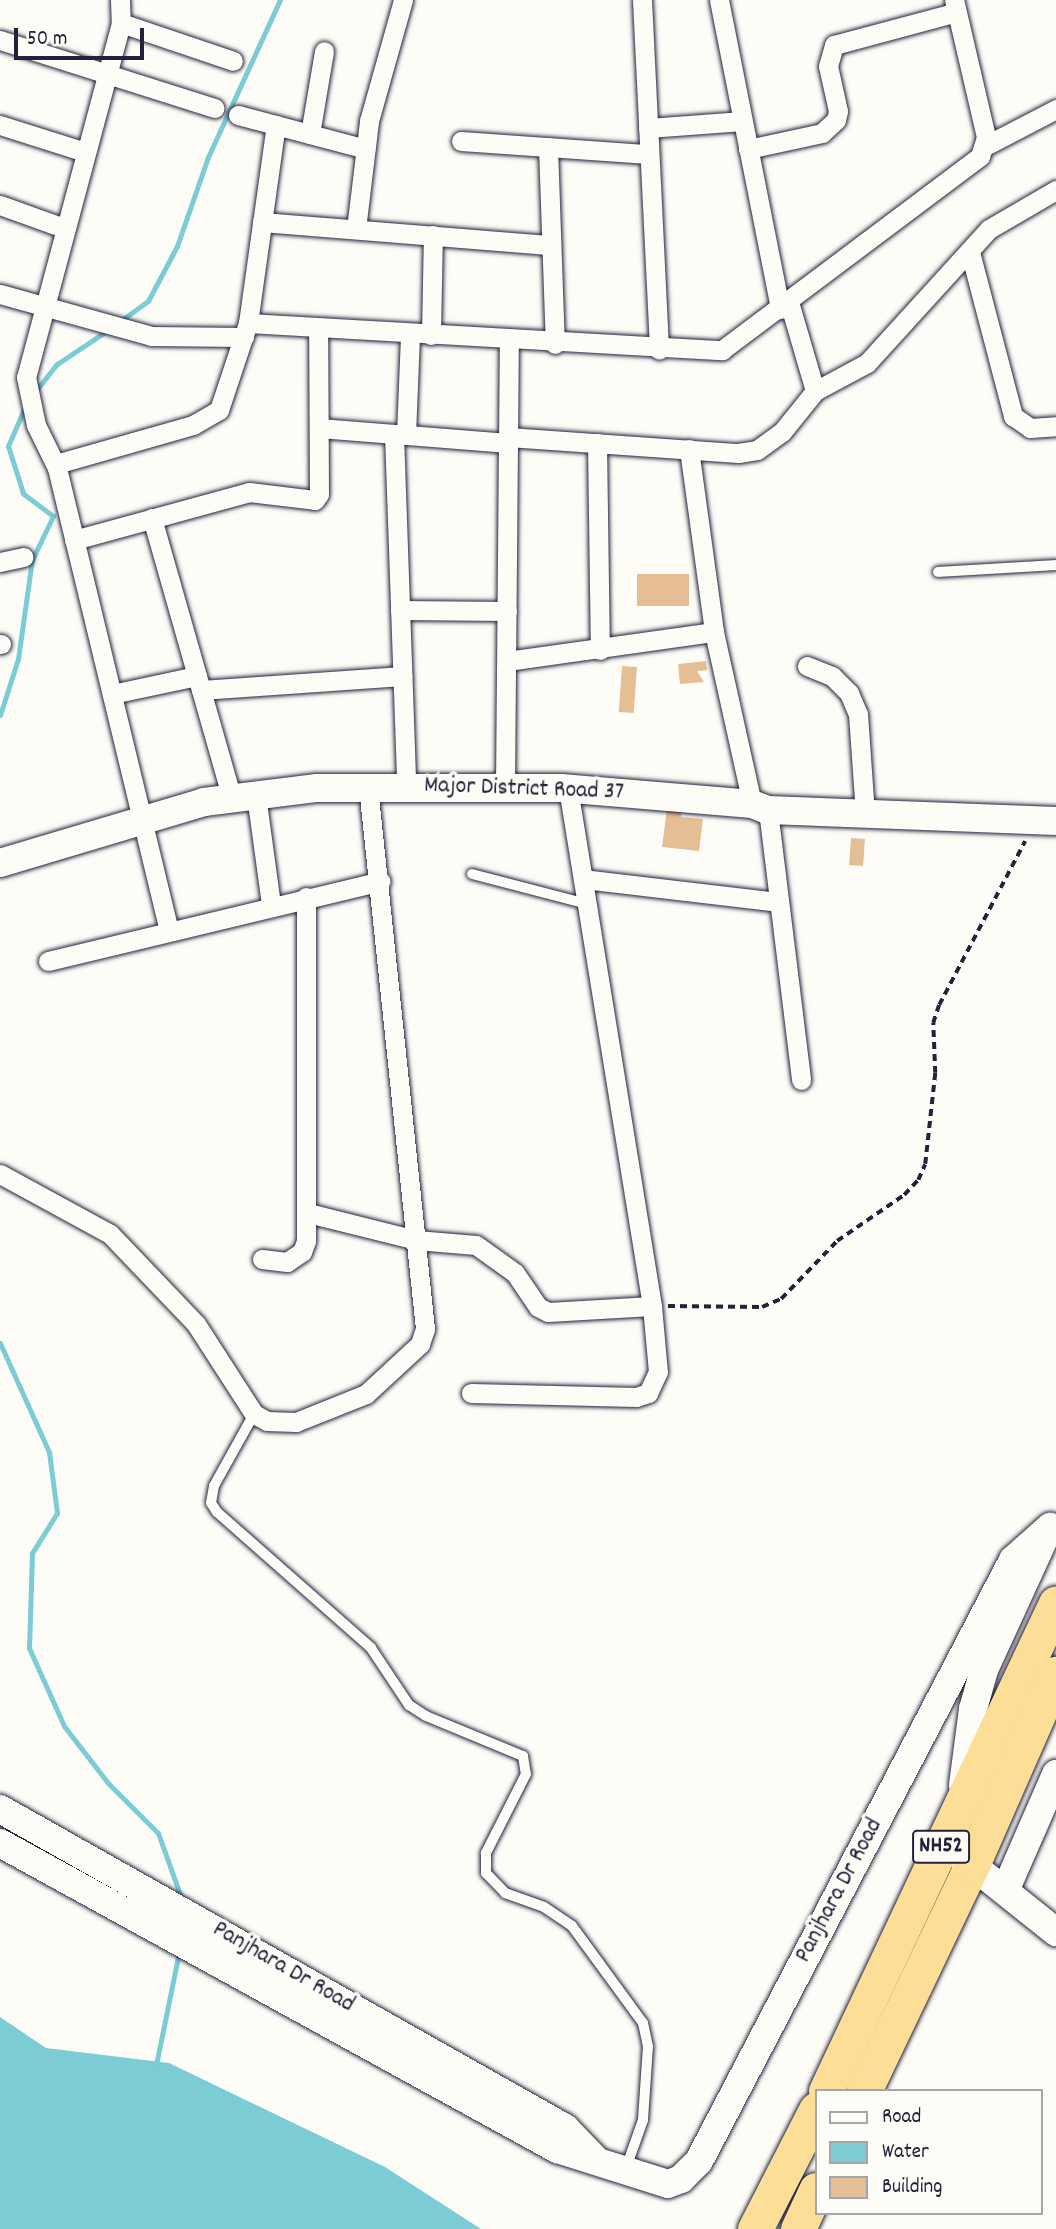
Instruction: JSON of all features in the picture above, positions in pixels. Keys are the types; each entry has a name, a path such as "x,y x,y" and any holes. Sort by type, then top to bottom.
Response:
{"highway":[{"name":"NH52","path":"827,2089 1056,1603"},
{"name":"NH52","path":"865,2089 972,1865 1056,1674"},
{"path":"755,2229 814,2113"},
{"path":"798,2229 814,2194"}],"street":[{"path":"120,0 121,23 30,350 27,393 36,425 56,464 168,928"},
{"path":"355,229 376,90 403,0"},
{"path":"642,0 659,350"},
{"path":"719,0 748,149 784,306 816,391"},
{"path":"748,149 822,133 836,120 828,66 834,45 956,6 985,146"},
{"path":"121,23 233,61"},
{"path":"0,40 215,108"},
{"path":"310,134 324,51"},
{"path":"0,294 92,323 151,336 318,327 717,353 974,164 985,146 1056,109"},
{"path":"238,115 366,149"},
{"path":"648,128 743,121"},
{"path":"0,125 85,152"},
{"path":"56,464 212,417 222,403 246,330 276,125"},
{"path":"461,141 649,154"},
{"path":"548,147 555,344"},
{"path":"319,428 508,440 757,450 782,432 816,391 867,363 1006,216 1056,190"},
{"path":"0,205 64,228"},
{"path":"262,222 551,245"},
{"path":"431,335 433,235"},
{"path":"970,252 1013,416 1030,428 1056,426"},
{"path":"74,540 255,491 315,500 319,494 318,327"},
{"path":"406,786 400,610 400,434 410,334"},
{"path":"505,786 509,341"},
{"path":"597,443 600,650"},
{"path":"689,449 714,632 760,807 779,902 801,1080"},
{"path":"152,518 199,683 244,797 271,905"},
{"path":"0,562 23,557"},
{"path":"400,610 508,611"},
{"path":"507,662 714,632"},
{"path":"807,666 832,676 849,693 858,714 865,815"},
{"path":"112,694 199,683 402,676"},
{"path":"0,1174 86,1219 119,1243 196,1324 254,1414 267,1421 296,1422 345,1404 386,1379 420,1344 425,1329 380,881 368,787"},
{"name":"Major District Road 37","path":"0,863 204,802 368,787 568,788 865,815 1045,821"},
{"path":"471,1393 636,1397 648,1393 656,1384 659,1360 652,1306 568,788"},
{"path":"583,879 779,902"},
{"path":"48,961 168,928 380,881"},
{"path":"262,1259 287,1262 302,1252 308,1213 306,897"},
{"path":"308,1213 416,1240 476,1245 515,1273 538,1307 548,1312 652,1306"},
{"path":"960,1805 973,1709 984,1671 1053,1521"},
{"name":"Panjhara Dr Road","path":"0,1843 557,2149 594,2158 624,2172 668,2184 681,2179 699,2161 1013,1560 1053,1521"},
{"path":"1005,1891 1056,1774"},
{"name":"Panjhara Dr Road","path":"0,1809 232,1937 565,2127 594,2158"},
{"path":"943,1842 1056,1932"}],"lane":[{"path":"938,572 1056,565"},
{"path":"472,874 587,904"},
{"path":"254,1414 214,1486 211,1503 218,1513 372,1648 409,1704 426,1716 523,1756 526,1774 486,1853 486,1873 505,1893 544,1907 572,1926 643,2024 648,2046 643,2120 624,2172"}],"path":[{"path":"652,1306 762,1307 781,1299 837,1241 904,1195 918,1180 925,1164 935,1073 933,1023 939,1005 1045,821"}],"water":[{"path":"0,2017 46,2048 169,2063 385,2167 481,2229 0,2229"}],"building":[{"path":"637,574 689,574 689,606 637,606"},
{"path":"706,661 707,670 697,671 704,682 680,684 678,664"},
{"path":"622,666 637,667 634,713 619,712"},
{"path":"667,809 682,811 681,817 703,819 699,851 662,847"},
{"path":"851,838 865,839 863,866 849,865"}],"waterway":[{"path":"119,322 148,301 177,246 208,157 280,0"},
{"path":"34,393 57,364 108,330"},
{"path":"0,715 18,659 32,560 53,516 23,493 8,446 25,407"},
{"path":"0,1343 49,1452 57,1513 32,1553 29,1648 64,1726 108,1783 158,1833 182,1900"},
{"path":"156,2065 179,1952"}]}
